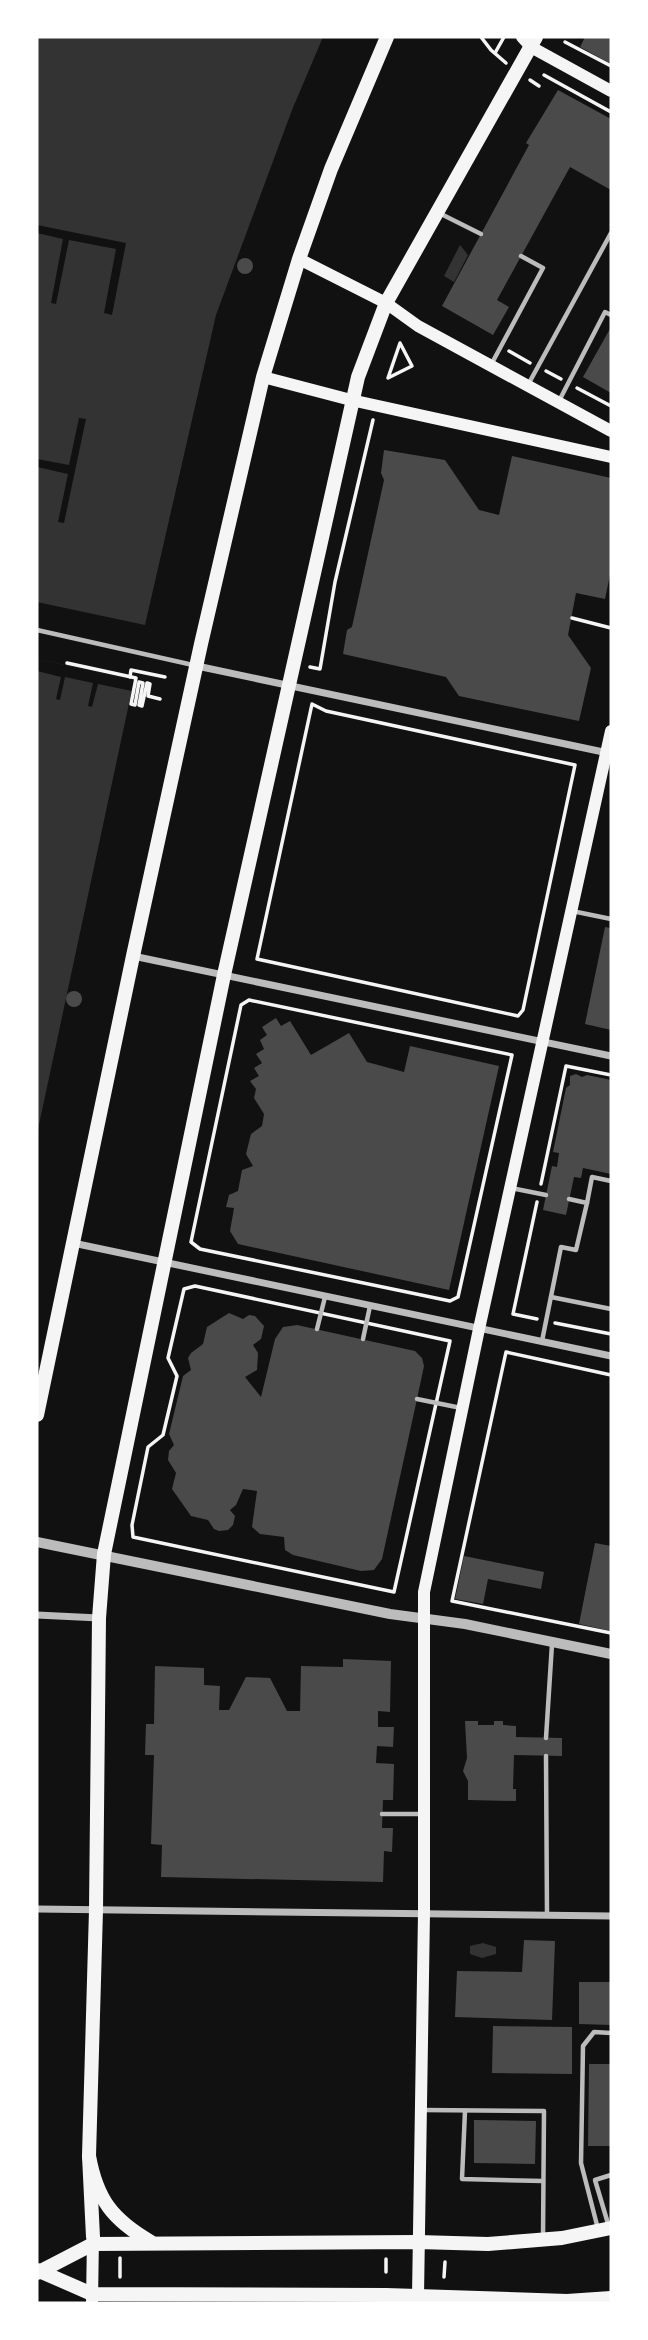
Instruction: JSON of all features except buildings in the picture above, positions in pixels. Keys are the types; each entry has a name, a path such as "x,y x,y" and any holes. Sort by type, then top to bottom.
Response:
{"main road":[{"path":"37,1415 133,956 263,377 299,258 331,169 387,37"},
{"path":"92,2298 93,2241 89,2156 96,1910 99,1618 104,1555 224,975 351,400 386,303 530,40 611,91"},
{"path":"299,258 386,303 418,326 611,431"},
{"path":"263,377 351,400 611,457"},
{"path":"418,2295 424,1913 424,1592 542,1041 609,753 611,731"},
{"path":"89,2156 93,2178 105,2205 125,2226 152,2243"},
{"path":"37,2271 93,2241 488,2244 606,2229"},
{"path":"37,2271 92,2298 418,2295 567,2301 611,2298"}],"street":[{"path":"197,666 609,753"},
{"path":"133,956 611,1056"},
{"path":"72,1243 611,1356"},
{"path":"37,1542 390,1614 465,1624 611,1654"},
{"path":"37,1615 99,1618"},
{"path":"37,1909 611,1916"}],"lane":[{"path":"437,212 481,234"},
{"path":"528,385 611,233"},
{"path":"491,365 542,268 521,256"},
{"path":"559,401 605,312 611,315"},
{"path":"37,631 197,666"},
{"path":"571,911 611,919"},
{"path":"541,1342 561,1247 576,1250 592,1177 611,1181"},
{"path":"510,1187 546,1195"},
{"path":"569,1199 587,1203"},
{"path":"317,1329 325,1297"},
{"path":"551,1297 611,1310"},
{"path":"363,1339 370,1306"},
{"path":"417,1399 463,1409"},
{"path":"546,1738 552,1642"},
{"path":"546,1756 547,1915"},
{"path":"383,1814 424,1814"},
{"path":"606,2229 581,2163 583,2046 594,2032 611,2033"},
{"path":"421,2110 544,2111 543,2239"},
{"path":"465,2111 463,2179 543,2181"},
{"path":"606,2229 595,2179 611,2175"}],"path":[{"path":"494,53 504,37"},
{"path":"565,42 611,66"},
{"path":"544,75 611,112"},
{"path":"400,343 412,366 388,378 392,367 400,343"},
{"path":"501,347 611,406"},
{"path":"310,667 320,669 335,582 373,421"},
{"path":"572,618 611,628"},
{"path":"67,663 136,678 131,704 135,705 139,682 143,683 139,705 142,706 146,684 150,684 148,696 160,699"},
{"path":"130,677 131,670 165,677"},
{"path":"312,704 326,711 575,765 523,1010 518,1016 257,959 312,704"},
{"path":"249,1000 512,1055 458,1297 450,1301 201,1249 191,1242 241,1005 249,1000"},
{"path":"611,1075 566,1066 513,1314 611,1334"},
{"path":"195,1286 321,1313 450,1341 394,1592 133,1537 132,1525 148,1447 163,1435 177,1376 168,1358 184,1289 195,1286"},
{"path":"611,1375 506,1352 452,1601 611,1633"},
{"path":"120,2258 120,2277"},
{"path":"386,2259 386,2272"},
{"path":"444,2277 445,2262"}],"shaded area":[{"path":"37,37 323,37 292,110 216,315 145,625 37,602"},
{"path":"460,245 468,255 454,282 444,276"},
{"path":"37,659 134,680 37,1134"},
{"path":"483,1943 496,1947 496,1954 482,1958 470,1954 470,1946"}],"pier":[{"path":"37,225 126,243 112,315 104,313 116,249 69,240 56,304 51,303 63,239 37,233"},
{"path":"79,418 86,419 64,523 58,522 68,474 37,467 37,459 69,465"},
{"path":"37,659 134,680 132,691 98,684 92,707 88,706 93,683 65,677 60,700 56,699 61,677 37,671"}]}
